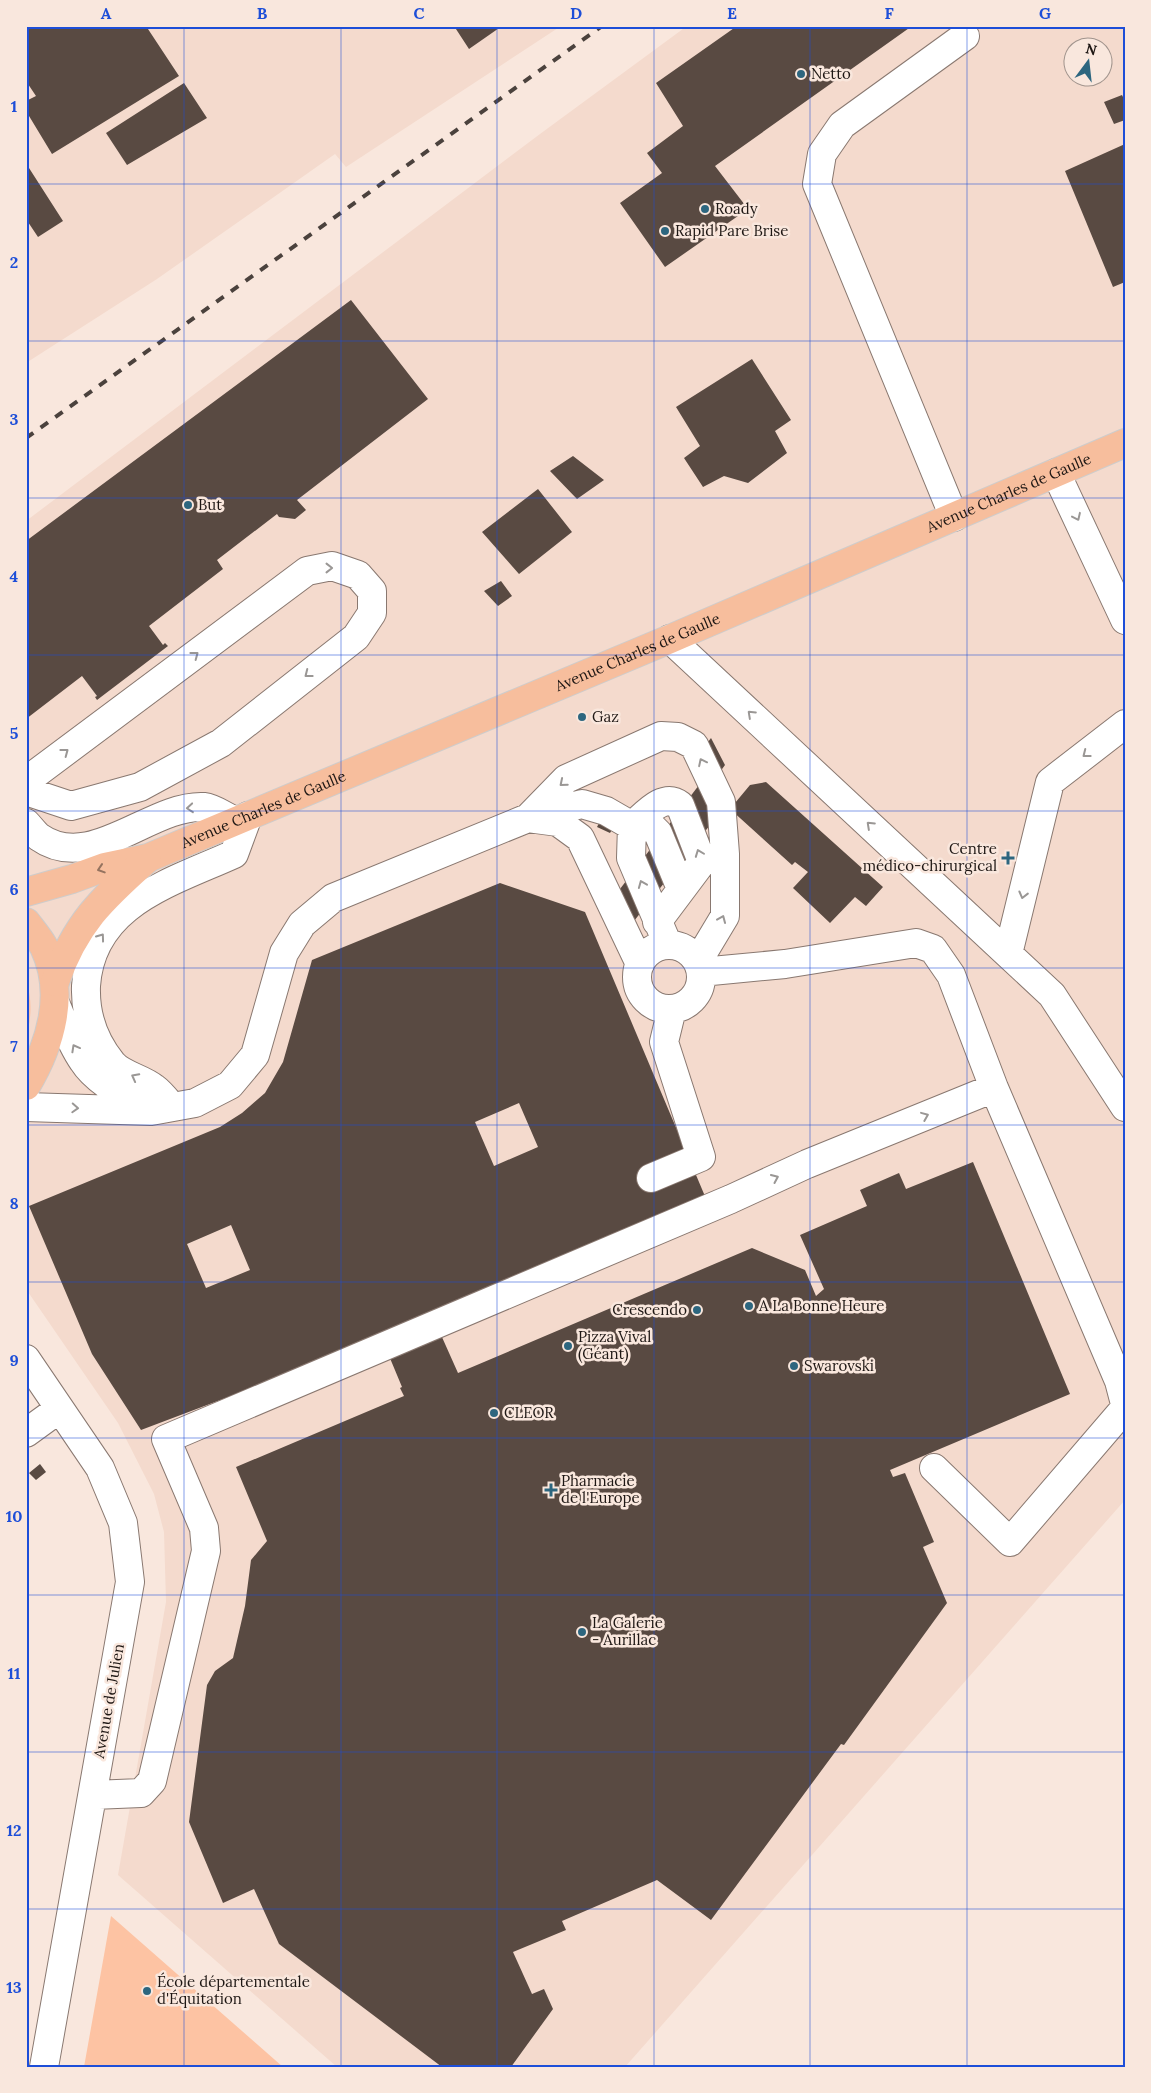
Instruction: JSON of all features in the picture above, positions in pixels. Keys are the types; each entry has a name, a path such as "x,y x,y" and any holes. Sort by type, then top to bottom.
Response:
{"main road":[{"name":"Avenue Charles de Gaulle","path":"26,892 105,867 148,858 670,639 1125,443"},
{"name":"Avenue Charles de Gaulle","path":"26,1086 46,1048 55,993 64,955 78,930 118,885 148,858"},
{"path":"26,922 44,947 55,993"}],"street":[{"path":"954,517 817,184 822,154 842,126 965,36"},
{"path":"1056,473 1125,620"},
{"path":"26,781 306,571 332,566 358,575 372,591 372,613 356,637 220,743 140,787 71,806 26,791"},
{"path":"670,639 1052,995 1115,1070 1125,1107"},
{"path":"1008,954 1050,782 1125,724"},
{"path":"528,818 566,779 661,736 678,737 694,745 721,802 726,854 724,916 699,966 700,987 697,994 682,1007 672,1009 656,1006 643,996 638,986 637,975 640,964 662,933 681,889 702,862 680,805 675,801 667,800 660,803 632,826 631,858 662,933 685,949 699,966"},
{"path":"26,1107 162,1109 195,1103 230,1085 254,1055 284,953 302,924 333,898 528,818 582,804 606,810 632,826 652,828 658,833 681,889"},
{"path":"26,823 40,837 65,848 94,846 182,808 206,807 242,819 234,854 135,901 114,920 96,944 88,967 85,1002 96,1040 114,1066 154,1087 162,1109"},
{"path":"528,818 558,822 580,838 640,964"},
{"path":"699,966 785,964 916,942 933,949 951,975 994,1088 1119,1381 1125,1404"},
{"path":"55,993 69,1036 84,1063 109,1086 162,1109"},
{"path":"651,1178 701,1157 664,1042 672,1009"},
{"path":"93,1795 141,1793 152,1781 206,1550 204,1528 166,1439 733,1192 994,1088"},
{"name":"Avenue de Julien","path":"26,1359 100,1468 123,1523 130,1582 44,2067"},
{"path":"934,1468 1010,1542 1125,1408"},
{"path":"26,1433 59,1409"}],"shaded area":[{"path":"26,26 561,26 346,167 335,154 157,279 26,363"},
{"path":"687,26 1125,26 1125,1500 625,2067 337,2067 118,1875 166,1602 164,1532 154,1494 118,1423 26,1289 26,521 540,134"},
{"path":"26,981 30,996 30,1010 26,1039"},
{"name":"École départementale d'Équitation","path":"111,1916 283,2067 84,2067"}],"building":[{"path":"26,26 146,26 179,76 52,154 26,111 26,101 36,96 26,81"},
{"path":"454,26 502,26 469,49"},
{"path":"737,26 912,26 715,166 748,209 665,267 620,203 662,173 647,153 683,126 656,83"},
{"path":"184,83 207,118 127,165 106,133"},
{"path":"1122,95 1125,101 1125,120 1114,124 1104,102"},
{"path":"1125,144 1125,282 1113,287 1065,171"},
{"path":"29,168 63,221 38,237 26,219 26,169"},
{"name":"But","path":"351,300 428,399 297,500 306,510 295,519 279,517 277,514 217,560 223,569 149,626 163,645 165,643 168,646 97,700 95,697 97,696 82,676 26,719 26,541"},
{"path":"752,359 791,420 775,431 787,453 748,483 724,476 703,487 684,458 700,446 676,407"},
{"path":"573,456 604,480 577,499 550,471"},
{"path":"538,489 572,532 519,574 482,532"},
{"path":"501,581 512,596 498,606 484,591"},
{"path":"711,738 725,765 703,795 714,820 634,921 620,889 699,785 690,766"},
{"path":"766,782 883,887 866,906 855,897 830,923 793,888 808,872 795,862 792,865 730,809 750,785"},
{"path":"603,815 616,823 610,833 597,827"},
{"name":"La Galerie - Aurillac","path":"500,883 585,912 707,1201 433,1317 458,1373 752,1248 805,1270 816,1296 824,1289 800,1235 867,1206 860,1190 899,1173 906,1189 973,1162 1070,1394 890,1470 893,1477 905,1473 934,1542 923,1547 947,1603 844,1745 841,1744 711,1920 657,1880 562,1921 566,1930 513,1952 532,1994 544,1989 553,2009 511,2067 442,2067 279,1944 254,1889 223,1903 189,1822 207,1685 215,1671 233,1658 245,1606 251,1560 267,1541 236,1467 404,1396 382,1339 141,1430 92,1354 29,1206 220,1127 242,1113 265,1093 283,1062 312,960","holes":["519,1103 538,1147 494,1166 475,1122","231,1225 250,1270 206,1288 187,1244"]},
{"path":"40,1464 46,1472 36,1480 29,1473"}],"railway":[{"path":"26,438 602,26"}],"place":[{"name":"Netto","path":"801,74"},
{"name":"Roady","path":"705,209"},
{"name":"Rapid Pare Brise","path":"665,231"},
{"name":"But","path":"188,505"},
{"name":"Gaz","path":"582,717"},
{"name":"Centre médico-chirurgical","path":"1008,858"},
{"name":"A La Bonne Heure","path":"749,1306"},
{"name":"Crescendo","path":"697,1310"},
{"name":"Pizza Vival (Géant)","path":"568,1346"},
{"name":"Swarovski","path":"794,1366"},
{"name":"CLEOR","path":"494,1413"},
{"name":"Pharmacie de l'Europe","path":"551,1490"},
{"name":"La Galerie - Aurillac","path":"582,1632"},
{"name":"École départementale d'Équitation","path":"147,1991"}]}
